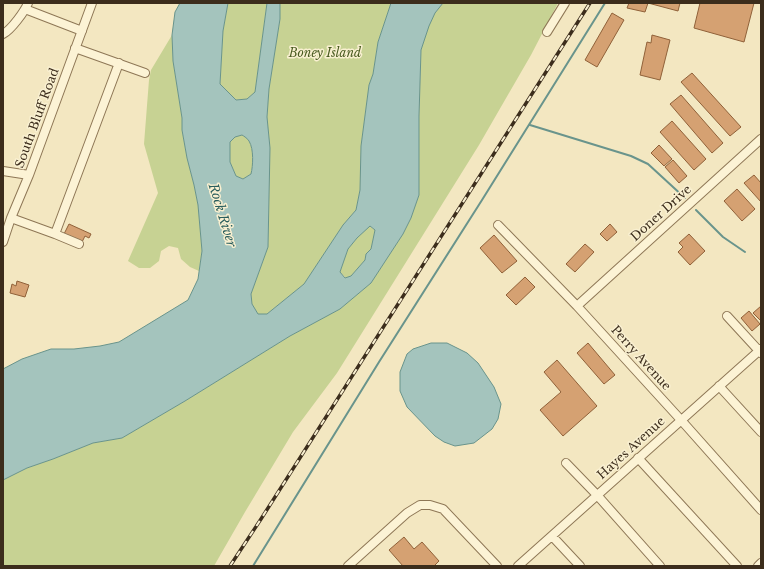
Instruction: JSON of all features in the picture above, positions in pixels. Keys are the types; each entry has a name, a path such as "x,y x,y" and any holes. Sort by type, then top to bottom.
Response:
{"street":[{"name":"South Bluff Road","path":"3,242 92,3"},
{"path":"547,32 565,3"},
{"path":"3,34 7,32 27,6 82,31"},
{"path":"75,48 145,73"},
{"path":"55,234 119,63"},
{"name":"Doner Drive","path":"577,306 761,139"},
{"path":"3,171 29,175"},
{"path":"11,218 79,244"},
{"name":"Perry Avenue","path":"498,225 577,306 761,510"},
{"path":"727,316 760,351"},
{"name":"Hayes Avenue","path":"518,566 760,351"},
{"path":"719,386 761,432"},
{"path":"638,458 737,566"},
{"path":"566,464 597,495 660,566"},
{"path":"348,566 406,513 420,505 430,505 443,509 497,566"},
{"path":"552,536 580,566"},
{"path":"758,566 761,563"}],"green space":[{"path":"228,3 267,3 255,92 247,99 236,100 220,84 223,31"},
{"name":"Boney Island","path":"280,3 391,3 378,42 373,74 369,85 361,146 360,190 356,210 343,225 304,284 267,314 257,314 252,304 251,294 268,247 270,148 267,118 269,89 280,19"},
{"path":"443,3 558,3 531,55 479,145 337,373 293,432 214,566 3,566 3,480 27,468 93,443 122,438 290,336 340,309 371,283 403,234 411,218 419,195 421,50 428,26 435,13"},
{"path":"172,35 173,61 182,118 182,130 198,205 202,251 199,271 190,267 181,259 178,248 169,246 161,251 159,261 150,268 139,268 128,261 158,193 144,144 149,80 151,70"},
{"path":"242,135 248,139 251,144 253,158 251,174 243,179 236,176 230,162 230,142 235,137"},
{"path":"369,226 375,230 371,249 366,254 365,260 351,276 346,278 340,272 348,249"}],"water":[{"name":"Rock River","path":"180,3 228,3 223,31 220,84 236,100 247,99 255,92 267,3 280,3 280,19 269,89 267,117 270,148 268,247 251,294 252,304 258,314 267,314 304,284 343,225 356,210 360,190 361,146 369,85 373,74 378,42 391,3 443,3 435,13 421,50 419,195 411,218 403,234 371,283 340,309 290,336 122,438 93,443 27,468 3,480 3,369 22,359 51,349 74,349 119,342 188,300 198,279 202,251 198,205 182,130 182,118 173,61 172,35 175,12","holes":["242,135 248,139 251,144 253,158 251,174 243,179 236,176 230,162 230,142 235,137","370,226 375,230 371,249 366,254 365,260 351,276 345,278 340,272 348,249"]},
{"path":"431,343 447,343 467,353 478,363 494,387 501,404 498,419 492,429 474,443 455,446 444,442 435,436 407,407 400,391 400,372 407,354 413,349"}],"building":[{"path":"629,3 648,3 645,12 627,8"},
{"path":"648,3 680,3 678,11"},
{"path":"700,3 754,3 744,42 694,28"},
{"path":"612,13 624,20 597,67 585,60"},
{"path":"652,35 670,40 660,80 640,75 647,42 651,43"},
{"path":"692,73 741,127 730,136 681,82"},
{"path":"681,95 723,143 712,153 670,104"},
{"path":"672,121 706,159 694,170 660,132"},
{"path":"659,145 672,159 664,166 651,153"},
{"path":"673,160 687,176 679,183 665,167"},
{"path":"754,175 761,183 761,202 744,183"},
{"path":"737,189 755,209 742,221 724,201"},
{"path":"69,224 91,234 89,238 85,236 82,242 64,234"},
{"path":"610,224 617,232 607,241 600,234"},
{"path":"689,234 705,251 690,265 678,252 683,247 679,243"},
{"path":"494,235 517,261 502,273 480,248"},
{"path":"585,244 594,252 575,272 566,264"},
{"path":"525,277 535,287 516,305 506,295"},
{"path":"17,281 29,285 25,297 10,293 12,284 16,286"},
{"path":"761,306 761,321 753,313"},
{"path":"749,311 760,324 752,331 741,318"},
{"path":"588,343 615,375 604,384 577,353"},
{"path":"557,360 597,406 563,436 540,410 561,392 544,372"},
{"path":"404,537 414,549 422,542 439,561 434,566 403,566 389,550"}],"waterway":[{"path":"253,566 379,362 605,3"},
{"path":"530,125 631,156 648,164 685,198"},
{"path":"696,210 723,237 745,252"}],"railway":[{"path":"230,566 590,3"}]}
